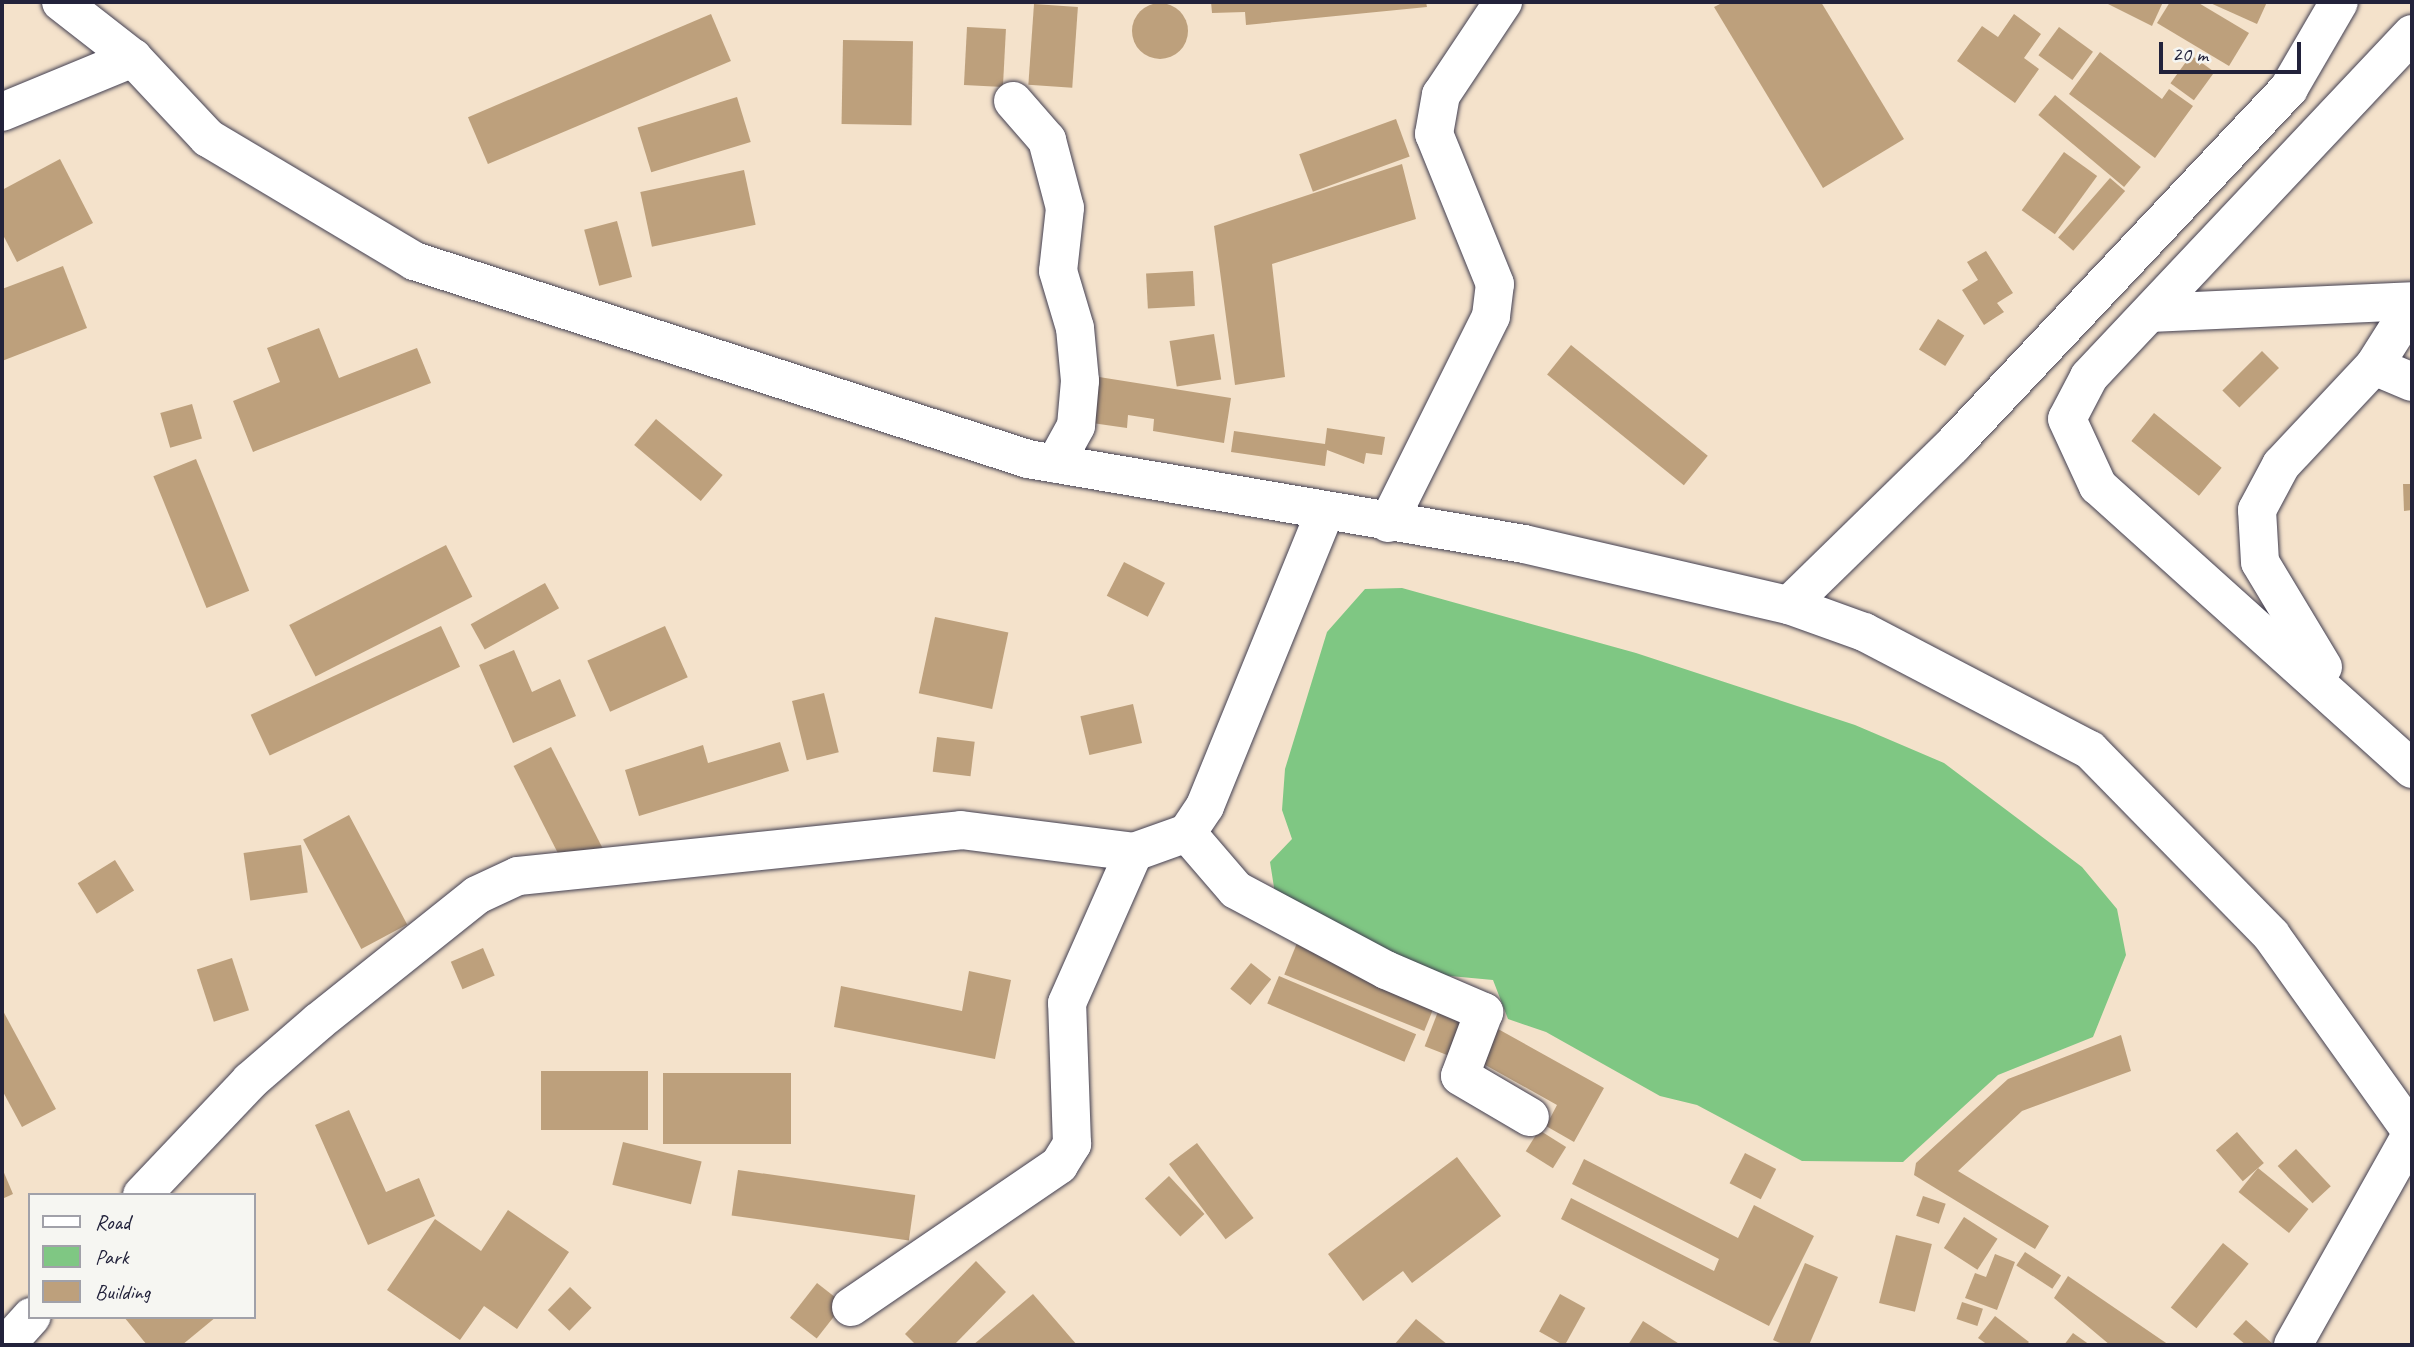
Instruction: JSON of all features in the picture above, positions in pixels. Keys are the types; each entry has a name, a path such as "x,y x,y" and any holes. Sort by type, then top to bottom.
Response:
{"street":[{"path":"61,2 133,58 208,138 414,261 809,393 1055,464 1324,514 1524,544 1789,605 1864,632 2090,750 2272,935 2412,1133 2293,1345"},
{"path":"1388,523 1491,316 1495,284 1434,134 1441,95 1503,2"},
{"path":"1789,605 1953,445 2289,88 2339,2"},
{"path":"2410,764 2364,726 2098,486 2067,419 2089,377 2412,34"},
{"path":"2,112 133,58"},
{"path":"1013,101 1047,140 1065,208 1058,271 1075,328 1080,381 1076,426 1055,464"},
{"path":"2150,313 2412,303"},
{"path":"2364,726 2282,607 2260,562 2257,510 2281,465 2374,366 2412,303"},
{"path":"2374,366 2412,382"},
{"path":"144,1193 250,1081 318,1022 477,895 518,876 961,830 1134,852 1187,833 1205,806 1324,514"},
{"path":"1187,833 1236,890 1386,970 1484,1013 1460,1076 1530,1117"},
{"path":"851,1307 1059,1165 1072,1144 1067,1003 1134,852"},
{"path":"6,1345 29,1319"}],"green space":[{"path":"1402,588 1636,653 1855,725 1944,763 2082,867 2117,909 2126,955 2093,1037 1998,1075 1903,1162 1802,1161 1697,1105 1660,1096 1546,1032 1508,1019 1493,980 1418,973 1276,900 1270,862 1292,839 1282,810 1285,769 1327,632 1365,589"}],"building":[{"path":"1211,2 1426,2 1427,7 1246,25 1245,12 1212,13"},
{"path":"1724,2 1821,2 1904,139 1823,188 1714,7"},
{"path":"2104,2 2163,2 2152,26"},
{"path":"2170,2 2197,2 2249,33 2229,66 2157,23"},
{"path":"2208,2 2267,2 2257,24"},
{"path":"1160,3 1171,5 1180,11 1186,20 1186,42 1180,51 1171,57 1160,59 1149,57 1140,51 1134,42 1132,31 1134,20 1140,11 1149,5"},
{"path":"1034,4 1078,7 1072,88 1028,85"},
{"path":"711,14 731,61 488,164 468,117"},
{"path":"2014,14 2041,34 2024,58 2039,69 2015,103 1957,61 1982,26 1998,37"},
{"path":"967,27 1006,29 1003,87 964,85"},
{"path":"2059,27 2093,52 2072,80 2038,55"},
{"path":"843,40 913,41 912,125 842,124"},
{"path":"2100,52 2162,99 2169,89 2193,106 2155,158 2069,94"},
{"path":"2191,55 2214,72 2194,100 2170,83"},
{"path":"2055,95 2141,167 2124,187 2038,115"},
{"path":"737,97 751,142 651,172 638,127"},
{"path":"1396,119 1410,157 1313,192 1299,154"},
{"path":"2064,152 2097,176 2055,234 2022,210"},
{"path":"60,159 93,223 17,262 2,233 2,190"},
{"path":"1402,164 1416,219 1272,264 1285,377 1235,385 1214,226"},
{"path":"744,170 756,225 652,247 640,192"},
{"path":"2110,178 2125,191 2073,251 2058,238"},
{"path":"617,221 632,277 599,286 584,230"},
{"path":"1986,251 2013,293 1997,303 2004,312 1984,325 1962,290 1978,280 1967,262"},
{"path":"63,266 87,328 2,361 2,289"},
{"path":"1193,271 1195,306 1148,308 1146,273"},
{"path":"1938,319 1964,335 1945,366 1919,350"},
{"path":"319,328 339,378 417,348 431,383 253,452 233,401 280,382 267,348"},
{"path":"1214,334 1221,379 1177,386 1170,341"},
{"path":"1571,345 1708,456 1684,485 1547,375"},
{"path":"2262,351 2279,368 2239,408 2222,391"},
{"path":"1099,377 1231,398 1224,443 1153,431 1154,419 1128,415 1127,428 1092,423"},
{"path":"192,404 202,439 170,448 160,413"},
{"path":"2154,413 2222,468 2199,496 2131,441"},
{"path":"656,419 723,475 701,501 634,445"},
{"path":"1327,428 1385,437 1382,455 1366,453 1364,464 1327,450 1325,466 1231,452 1234,431 1325,444"},
{"path":"196,459 249,591 207,608 153,476"},
{"path":"2403,484 2412,484 2412,510 2404,511"},
{"path":"446,545 472,597 316,677 289,625"},
{"path":"1124,562 1165,583 1148,617 1107,596"},
{"path":"545,583 559,608 485,650 471,624"},
{"path":"935,617 1008,633 992,709 919,693"},
{"path":"441,626 460,667 270,756 251,715"},
{"path":"665,626 688,677 610,712 587,661"},
{"path":"514,650 532,692 560,679 576,716 513,743 479,665"},
{"path":"824,693 839,752 807,760 792,701"},
{"path":"1133,704 1142,743 1089,755 1080,716"},
{"path":"937,737 975,742 970,776 933,772"},
{"path":"780,742 789,771 639,816 625,770 703,745 708,763"},
{"path":"551,747 603,849 565,868 514,766"},
{"path":"349,815 407,924 361,949 303,839"},
{"path":"301,845 308,893 250,901 244,853"},
{"path":"115,860 134,891 97,914 78,883"},
{"path":"1297,943 1437,1000 1424,1031 1284,975"},
{"path":"483,948 495,976 463,989 451,962"},
{"path":"232,958 249,1010 214,1022 197,969"},
{"path":"1251,963 1271,979 1250,1005 1230,989"},
{"path":"969,971 1011,980 995,1059 834,1027 841,986 962,1011"},
{"path":"1279,976 1416,1034 1404,1062 1267,1004"},
{"path":"2,1009 56,1109 22,1127 2,1090"},
{"path":"1439,1009 1463,1018 1449,1056 1425,1046"},
{"path":"1489,1024 1604,1088 1574,1142 1546,1126 1557,1105 1471,1057"},
{"path":"2121,1035 2131,1071 2022,1111 1958,1171 2049,1226 2035,1249 1914,1175 1916,1163 2008,1079"},
{"path":"541,1071 648,1071 648,1130 541,1130"},
{"path":"663,1073 791,1073 791,1144 663,1144"},
{"path":"349,1110 386,1192 419,1178 435,1216 368,1245 315,1125"},
{"path":"1539,1130 1566,1147 1553,1168 1526,1151"},
{"path":"2237,1132 2264,1163 2243,1181 2216,1150"},
{"path":"623,1142 702,1162 691,1204 612,1185"},
{"path":"1197,1143 1254,1218 1226,1239 1169,1164"},
{"path":"2296,1149 2331,1186 2312,1203 2278,1166"},
{"path":"1745,1153 1776,1169 1761,1199 1730,1183"},
{"path":"1457,1157 1501,1216 1412,1283 1403,1271 1363,1301 1328,1254"},
{"path":"1584,1159 1738,1238 1754,1205 1814,1236 1769,1326 1561,1219 1571,1198 1714,1271 1719,1259 1572,1184"},
{"path":"2,1168 13,1194 2,1199"},
{"path":"2258,1168 2309,1209 2289,1233 2238,1192"},
{"path":"738,1170 915,1195 909,1240 732,1216"},
{"path":"1169,1176 1204,1214 1180,1237 1145,1199"},
{"path":"1923,1196 1946,1204 1939,1224 1916,1216"},
{"path":"508,1210 569,1252 517,1329 484,1306 460,1340 387,1290 435,1219 481,1251"},
{"path":"1964,1217 1998,1239 1977,1270 1944,1248"},
{"path":"1896,1235 1932,1244 1915,1312 1879,1303"},
{"path":"2223,1243 2249,1264 2196,1328 2171,1308"},
{"path":"2025,1252 2061,1275 2052,1289 2016,1265"},
{"path":"1995,1254 2015,1262 1997,1310 1965,1298 1975,1273 1986,1277"},
{"path":"976,1261 1006,1292 954,1345 916,1345 905,1334"},
{"path":"1805,1263 1838,1277 1809,1345 1785,1345 1773,1340"},
{"path":"2068,1276 2169,1345 2110,1345 2054,1298"},
{"path":"817,1283 844,1304 817,1339 790,1318"},
{"path":"570,1287 592,1308 569,1331 548,1310"},
{"path":"1033,1294 1077,1345 973,1345"},
{"path":"1560,1294 1585,1308 1565,1345 1539,1332"},
{"path":"1962,1302 1983,1309 1977,1326 1956,1319"},
{"path":"1995,1316 2029,1342 2026,1345 1988,1345 1978,1338"},
{"path":"126,1319 214,1319 182,1345 147,1345"},
{"path":"1416,1319 1448,1345 1394,1345"},
{"path":"2246,1320 2274,1345 2246,1345 2233,1334"},
{"path":"1643,1321 1681,1345 1628,1345"},
{"path":"2073,1333 2090,1345 2064,1345"}]}
